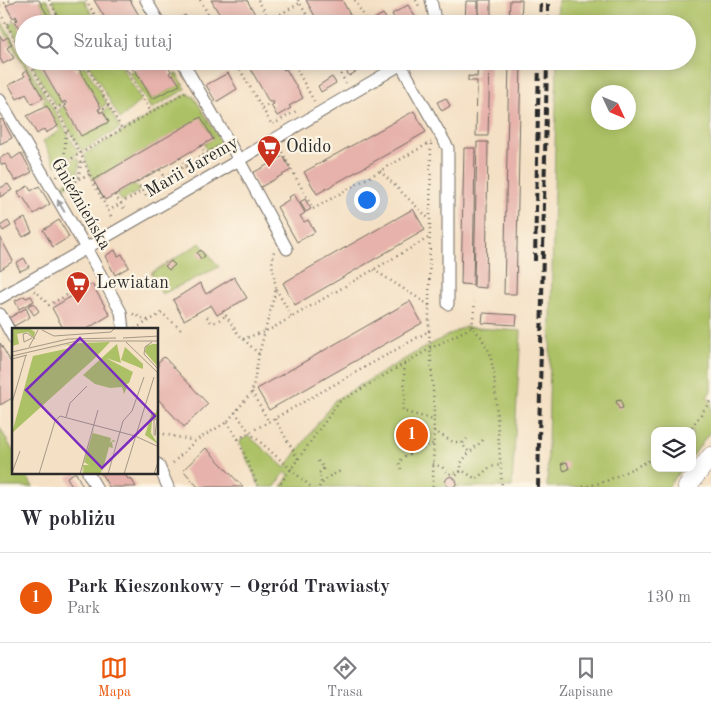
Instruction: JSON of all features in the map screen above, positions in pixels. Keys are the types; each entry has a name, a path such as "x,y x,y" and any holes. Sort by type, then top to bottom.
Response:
{"main road":[{"path":"686,487 711,456"}],"street":[{"path":"146,0 155,15"},
{"path":"431,0 434,15"},
{"path":"187,70 287,249"},
{"name":"Marii Jaremy","path":"0,298 392,70"},
{"name":"Marii Jaremy","path":"408,70 448,148 448,304"},
{"name":"Gnieźnieńska","path":"0,100 121,312 123,328"},
{"path":"0,314 12,335"},
{"path":"159,466 168,487"},
{"path":"89,474 96,487"}],"path":[{"path":"0,6 10,0"},
{"path":"49,0 57,15"},
{"path":"86,0 95,15"},
{"path":"200,0 209,15"},
{"path":"258,0 267,15"},
{"path":"355,0 364,15"},
{"path":"278,15 299,2 307,15"},
{"path":"0,14 15,38"},
{"path":"7,24 15,19"},
{"path":"33,70 81,155 112,218"},
{"path":"89,70 122,129"},
{"path":"131,70 128,72 151,112"},
{"path":"240,70 272,124"},
{"path":"297,70 314,101"},
{"path":"339,70 346,83"},
{"path":"64,163 81,155 196,86"},
{"path":"262,108 273,102"},
{"path":"55,110 66,103"},
{"path":"99,111 109,105"},
{"path":"55,181 64,163 66,128"},
{"path":"431,135 429,331 434,421 433,487"},
{"path":"282,152 313,209 431,142"},
{"path":"108,211 223,144"},
{"path":"200,146 209,161"},
{"path":"78,180 81,155"},
{"path":"180,158 189,172"},
{"path":"160,170 168,184"},
{"path":"380,171 429,219"},
{"path":"60,191 89,174"},
{"path":"138,182 147,197"},
{"path":"115,195 126,210"},
{"path":"243,339 265,332 430,237"},
{"path":"274,246 272,264 276,289 292,317"},
{"path":"374,270 429,305"},
{"path":"40,295 49,305 92,280 88,274"},
{"path":"172,463 195,441 227,422 252,392 259,354 276,289"},
{"path":"475,302 472,327 481,337 490,353 494,374 502,487"},
{"path":"223,312 231,326 259,354"},
{"path":"128,313 150,321"},
{"path":"138,328 162,314 183,331"},
{"path":"207,317 211,322 216,322 226,316"},
{"path":"278,487 339,402 431,348 472,327"},
{"path":"238,439 429,331"},
{"path":"405,364 403,376 405,401 402,406 403,410 407,413 419,414 434,421"},
{"path":"252,392 269,422"},
{"path":"692,427 711,400"},
{"path":"235,412 250,433 311,487"},
{"path":"276,419 298,459"},
{"path":"227,422 238,439 258,487"},
{"path":"434,431 452,442 458,441 463,443 470,452"},
{"path":"159,433 195,441"},
{"path":"444,433 444,438"},
{"path":"463,443 467,438"},
{"path":"453,479 460,471 461,463 483,440"},
{"path":"401,468 399,462 406,455 433,444"},
{"path":"583,487 604,482 651,460"},
{"path":"318,461 324,468 319,473 322,480 320,486"},
{"path":"433,464 442,467 449,474 460,471 466,472 476,479 490,467 501,465"},
{"path":"320,486 328,477 343,470"}],"green space":[{"path":"39,0 47,0 56,15 47,15"},
{"path":"52,0 84,0 92,15 60,15"},
{"path":"558,0 711,0 711,391 707,397 711,400 711,430 696,451 696,427 651,427 651,472 679,472 668,487 547,487 557,70 696,70 696,15 557,15"},
{"path":"0,19 15,44 15,50 0,24"},
{"path":"15,21 15,35 9,25"},
{"path":"27,70 30,70 46,96 43,98"},
{"path":"35,70 43,70 62,103 56,106"},
{"path":"80,70 87,70 107,104 101,108"},
{"path":"92,70 124,70 141,100 120,119"},
{"path":"135,70 152,99 179,85 173,75 176,73 186,89 151,109 129,72"},
{"path":"188,93 194,97 221,142 207,150 204,144 213,138 201,118 93,180 84,155 86,153"},
{"path":"47,98 79,153 56,166 43,141 60,131 43,101"},
{"path":"64,106 95,130 109,122 103,111 109,108 120,128 82,151 58,110"},
{"path":"77,157 80,161 77,179 62,189 58,182 64,185 75,169 67,164"},
{"path":"135,184 140,190 122,201 117,194"},
{"path":"200,243 219,267 162,294 151,273"},
{"path":"464,327 521,331 512,487 282,487 289,475 285,472 275,487 260,487 240,444 241,440 249,436 285,468 335,400 420,350"},
{"path":"0,428 12,449 12,474 26,474 33,487 0,487"}],"building":[{"path":"17,0 39,0 47,15 15,15 13,18 6,6"},
{"path":"94,0 130,0 139,15 103,15"},
{"path":"211,0 247,0 255,15 220,15"},
{"path":"306,0 342,0 350,15 314,15"},
{"path":"479,0 491,0 491,15 479,15"},
{"path":"510,0 522,0 521,15 509,15"},
{"path":"466,1 478,1 478,15 465,15"},
{"path":"408,5 414,15 392,15"},
{"path":"0,35 3,40 8,37 12,44 7,48 14,58 3,64 0,58"},
{"path":"27,70 43,98 32,104 26,94 17,99 9,85 25,76 23,73"},
{"path":"43,70 80,70 101,108 98,109 100,113 103,111 109,122 81,136 64,106 67,105 65,101 62,103"},
{"path":"135,70 170,70 169,73 171,76 173,75 180,85 152,99"},
{"path":"251,70 287,70 303,98 277,116 271,105 274,104 272,100 269,102"},
{"path":"346,70 359,70 349,76"},
{"path":"477,70 490,70 488,136 476,136 477,81 468,81 468,76 477,77"},
{"path":"509,70 521,70 516,294 504,294"},
{"path":"228,73 237,89 216,102 206,85"},
{"path":"332,77 336,83 321,92 318,86"},
{"path":"446,98 450,106 442,111 437,102"},
{"path":"47,106 58,126 46,133 44,129 37,134 27,116"},
{"path":"414,111 426,132 317,194 304,172"},
{"path":"201,117 213,139 105,200 93,180"},
{"path":"2,119 12,138 0,144 0,120"},
{"path":"477,142 488,142 486,288 474,287"},
{"path":"464,148 475,148 473,285 461,284"},
{"path":"9,153 12,159 21,153 32,172 15,181 5,164 2,165 0,162 0,158"},
{"path":"283,156 291,170 259,188 251,174"},
{"path":"8,184 12,190 0,197 0,188"},
{"path":"28,186 31,191 39,186 50,204 34,214 18,192"},
{"path":"294,194 305,213 300,216 304,222 308,220 315,232 297,242 277,207 290,199 289,197"},
{"path":"305,199 311,209 306,212 300,202"},
{"path":"413,209 425,230 295,305 283,283"},
{"path":"25,218 32,232 23,237 15,223"},
{"path":"59,220 69,237 53,247 43,230"},
{"path":"8,221 11,226 3,231 0,226"},
{"path":"0,237 13,261 0,270"},
{"path":"115,250 118,256 122,254 129,267 115,275 105,256"},
{"path":"201,250 205,256 201,259 197,253"},
{"path":"24,258 29,267 20,271 16,263"},
{"path":"171,261 175,265 169,270 165,266"},
{"path":"234,277 247,298 217,315 211,305 184,320 173,300 200,283 206,294"},
{"path":"92,284 110,315 88,328 63,328 52,308"},
{"path":"24,296 26,298 31,296 34,301 19,309 15,301"},
{"path":"410,301 422,323 269,410 257,389"},
{"path":"33,303 39,311 34,315 28,306"},
{"path":"26,308 30,317 14,326 9,318"},
{"path":"483,313 517,315 516,325 482,323"},
{"path":"0,343 12,364 12,398 0,405"},
{"path":"164,357 208,404 184,427 159,400 159,361"},
{"path":"621,400 623,408 619,409 616,401"},
{"path":"206,448 243,487 198,487 183,470"},
{"path":"567,462 569,469 564,471 561,464"},
{"path":"76,474 83,487 72,487 67,477"},
{"path":"102,474 125,474 128,479 131,478 136,487 109,487"},
{"path":"451,476 457,482 453,487 447,486 445,482"}],"railway":[{"path":"540,15 541,0"},
{"path":"548,0 548,15"},
{"path":"535,261 539,70"},
{"path":"538,487 547,70"}],"place":[{"name":"Odido","path":"269,168"},
{"name":"Lewiatan","path":"78,304"},
{"name":"Park Kieszonkowy – Ogród Trawiasty","path":"412,435"}]}
